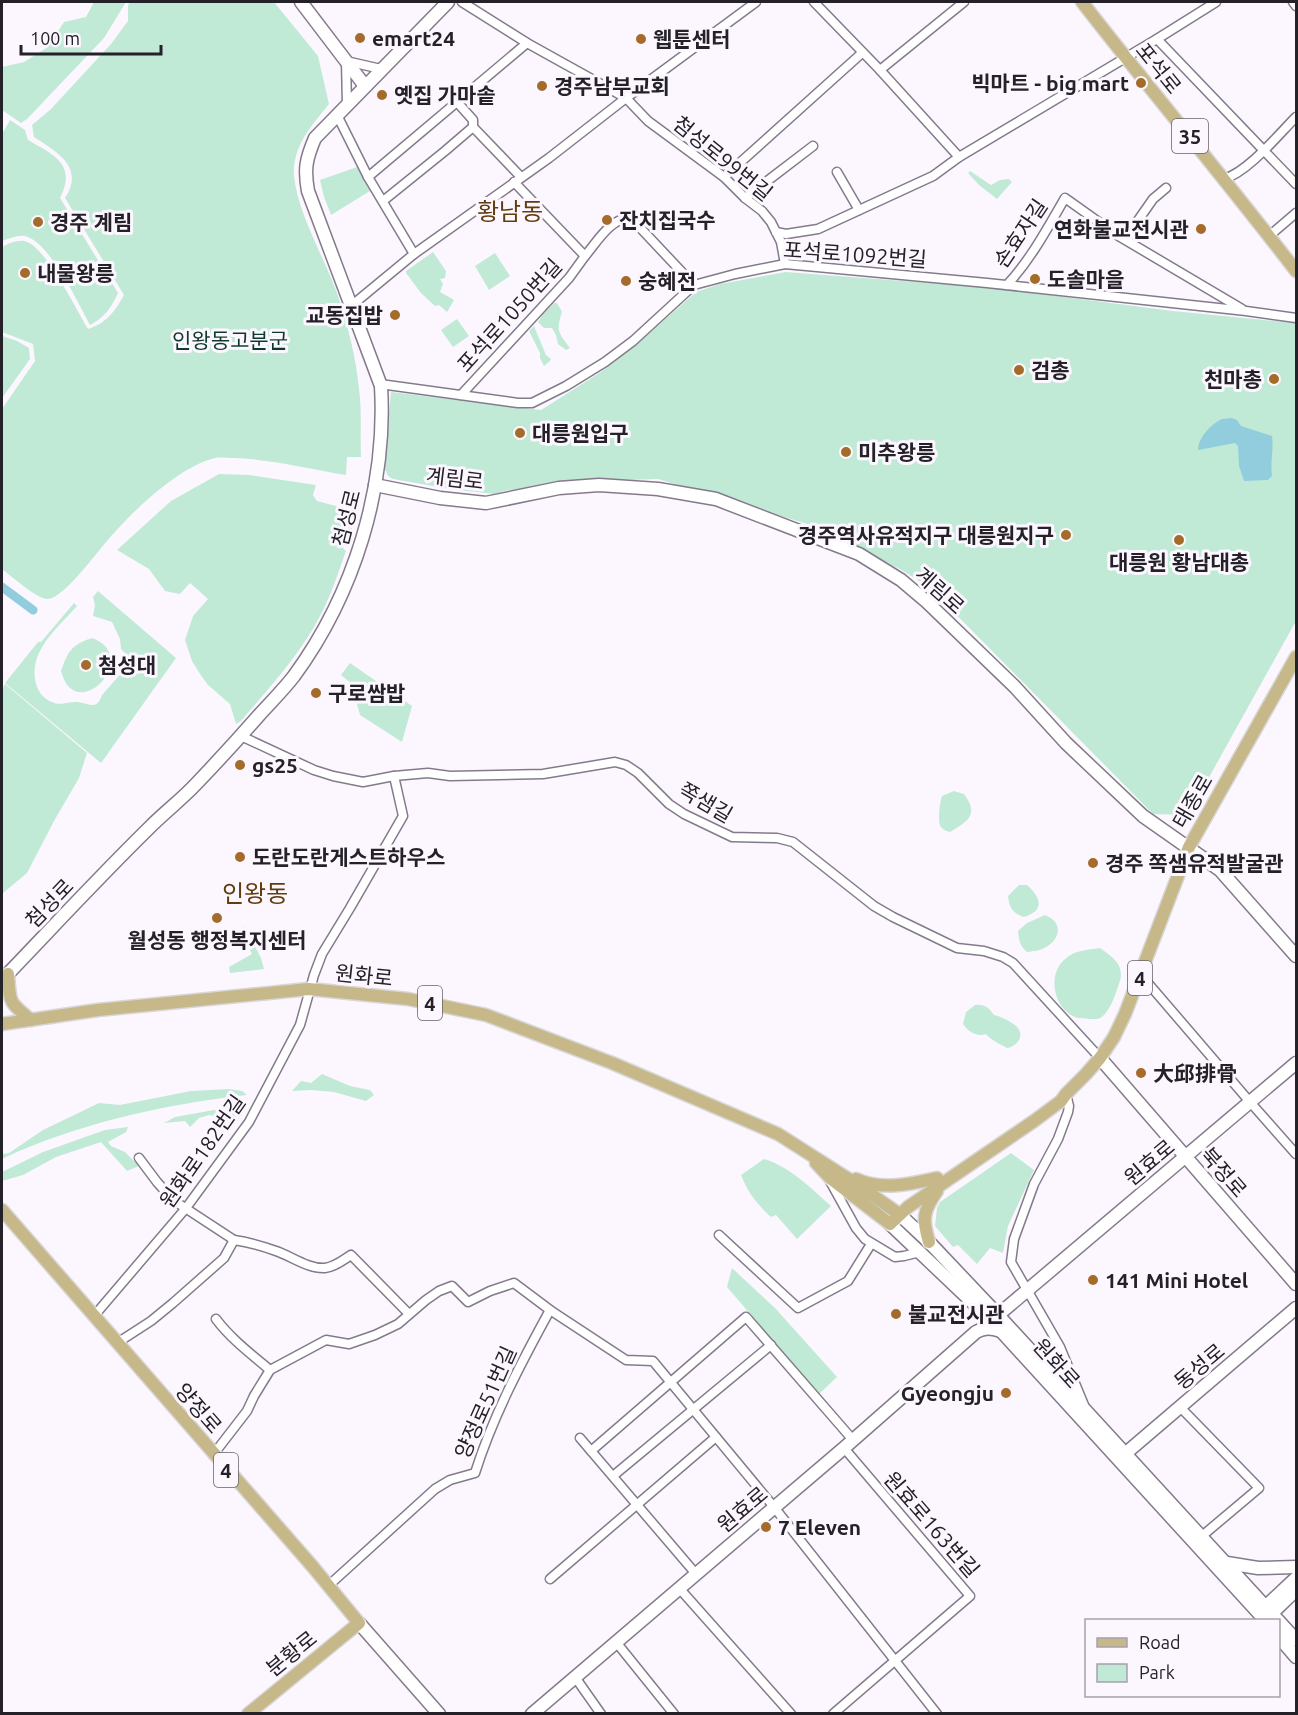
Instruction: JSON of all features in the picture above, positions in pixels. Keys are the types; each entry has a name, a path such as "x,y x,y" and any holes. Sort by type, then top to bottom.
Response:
{"main road":[{"name":"포석로","path":"1082,2 1296,271"},
{"name":"태종로","path":"888,1222 901,1202 939,1181 1055,1096 1066,1094 1100,1058 1114,1036 1141,975 1188,847 1296,657"},
{"path":"4,977 10,1000 31,1020"},
{"name":"원화로","path":"2,1024 98,1010 309,989 408,999 486,1015 612,1063 778,1134 896,1212"},
{"path":"803,1149 864,1183 902,1185 939,1181"},
{"name":"원화로","path":"803,1149 827,1175 888,1222"},
{"path":"925,1248 924,1213 939,1181"},
{"name":"양정로","path":"2,1210 359,1623"},
{"name":"분황로","path":"248,1713 359,1623"}],"street":[{"path":"301,2 365,86"},
{"name":"첨성로","path":"4,977 241,736 293,677 338,603 360,550 375,485 382,408 380,384 308,191 305,174 307,157 315,138 448,2"},
{"name":"첨성로99번길","path":"462,2 527,43 626,98 648,121 724,177 771,222 781,242 785,264"},
{"path":"351,306 414,254 518,180 756,2"},
{"path":"814,2 959,157"},
{"path":"880,70 964,2"},
{"path":"776,232 786,234 818,229 933,176 959,157 1216,2"},
{"path":"1293,2 1296,6"},
{"path":"1157,39 1296,184"},
{"path":"368,177 527,43"},
{"path":"724,177 862,53"},
{"path":"346,61 381,69"},
{"path":"346,61 347,105"},
{"name":"포석로1050번길","path":"457,102 473,120 473,127 585,256 570,278 461,394"},
{"path":"338,115 368,177 414,254"},
{"path":"1224,179 1233,176 1264,150 1296,118"},
{"path":"383,201 473,127"},
{"path":"745,198 813,146"},
{"path":"837,172 859,210"},
{"path":"1125,239 1153,199 1166,188"},
{"name":"손효자길","path":"1007,285 1038,245 1065,198 1125,239 1246,311"},
{"path":"1269,236 1296,213"},
{"path":"585,256 615,222 631,218 694,285"},
{"name":"포석로1092번길","path":"380,384 532,403 566,386 605,362 633,341 694,285 785,264 1007,285 1296,318"},
{"name":"계림로","path":"375,485 440,498 486,503 559,488 599,485 658,489 716,499 859,554 902,580 927,602 1015,687 1066,743 1143,816 1220,870 1296,956"},
{"name":"쪽샘길","path":"241,736 314,770 363,782 428,773 450,776 543,774 615,762 626,765 638,773 669,804 684,814 732,837 777,838 793,842 874,906 893,917 957,948 984,951 1015,964 1100,1058"},
{"name":"원화로182번길","path":"94,1316 186,1208 249,1122 300,1025 309,989 322,954 403,816 394,776"},
{"path":"1141,975 1296,1154"},
{"name":"북정로","path":"1100,1058 1296,1284"},
{"name":"원효로","path":"998,1315 1296,1063"},
{"path":"1066,1094 1070,1106 1058,1138 1034,1184 1014,1239 1011,1262 1060,1347 1086,1410"},
{"path":"139,1158 173,1200 234,1240 277,1251 323,1268 332,1267 351,1255 409,1314"},
{"path":"827,1175 856,1228 871,1244 895,1257 925,1248"},
{"name":"원화로","path":"896,1212 925,1248 938,1269 1001,1331 1266,1614"},
{"name":"원화로","path":"888,1222 925,1248 998,1315 1227,1563 1266,1614"},
{"path":"719,1235 798,1308 848,1281 871,1244"},
{"path":"117,1343 151,1321 173,1303 224,1258 234,1240"},
{"path":"938,1269 946,1282 978,1318 976,1332"},
{"path":"213,1455 247,1412 270,1370 326,1340 349,1344 375,1335 398,1324 438,1291 452,1286 468,1302 514,1283 550,1310 626,1360 653,1361 774,1507 937,1713"},
{"name":"동성로","path":"1126,1454 1296,1308"},
{"name":"양정로51번길","path":"328,1586 435,1489 450,1480 475,1473 485,1442 506,1396 550,1310"},
{"path":"591,1451 746,1317 771,1345 848,1444"},
{"path":"216,1319 239,1345 270,1370"},
{"path":"976,1332 983,1328 1001,1331"},
{"name":"원효로","path":"532,1713 976,1332"},
{"path":"612,1476 771,1345"},
{"path":"1180,1407 1258,1488 1202,1536"},
{"path":"550,1579 716,1437"},
{"path":"580,1438 696,1574"},
{"name":"원효로163번길","path":"833,1713 970,1596 848,1444"},
{"path":"1227,1563 1258,1568 1296,1567"},
{"path":"1266,1614 1296,1578"},
{"path":"679,1588 791,1713"},
{"path":"1266,1614 1296,1590"},
{"name":"양정로","path":"359,1623 439,1713"},
{"name":"원화로","path":"1280,1626 1296,1640"},
{"path":"1280,1638 1296,1657"},
{"path":"616,1642 674,1713"},
{"path":"575,1677 602,1713"}],"green space":[{"path":"94,2 126,2 104,38 27,119 21,123 2,110 2,67 24,62 48,47 64,22 86,17"},
{"name":"인왕동고분군","path":"130,2 274,2 318,56 329,104 304,137 296,155 294,176 306,221 333,282 351,342 360,397 361,457 347,457 346,475 247,459 217,458 202,462 174,478 147,500 114,533 63,591 47,599 30,591 2,569 2,409 35,361 33,344 2,332 2,247 12,242 24,241 41,253 88,329 110,316 124,295 65,198 72,178 70,169 59,155 34,137 32,125 51,109 111,44 128,21"},
{"name":"경주 계림","path":"10,120 25,130 28,140 60,162 66,177 60,198 118,293 107,312 90,325 53,260 34,240 24,236 2,241 2,134"},
{"path":"357,167 370,191 331,215 320,180"},
{"path":"970,171 991,185 1000,180 1009,179 1012,182 997,199 979,185 968,173"},
{"path":"433,252 446,271 445,278 440,279 443,284 440,292 454,300 447,312 439,305 435,306 421,293 406,273"},
{"path":"495,253 510,276 489,290 475,266"},
{"name":"경주역사유적지구 대릉원지구","path":"786,272 995,288 1173,311 1296,323 1296,621 1188,815 1153,814 930,588 900,569 853,548 848,541 814,526 658,479 595,481 508,490 494,494 450,489 393,479 388,476 384,467 391,392 541,410 601,372 642,340 696,292 720,284"},
{"path":"554,303 557,303 562,312 559,328 570,348 566,350 558,344 552,328 544,328 538,322"},
{"path":"457,319 469,336 453,347 441,330"},
{"path":"534,326 546,355 551,359 544,366 529,331"},
{"path":"2,336 29,348 30,359 2,398"},
{"path":"219,474 249,475 316,485 313,495 317,501 355,511 350,537 345,538 343,548 346,551 337,576 312,630 284,671 236,724 230,704 208,685 200,674 192,661 185,640 193,616 208,599 190,583 180,594 165,591 149,569 117,550 171,501"},
{"path":"98,591 176,658 101,763 5,683 74,603 77,606 42,646 36,659 35,681 41,694 55,703 97,704 124,670 127,662 127,655 121,649 120,639 112,622 93,616 95,605 93,597"},
{"path":"92,638 106,647 111,659 108,672 101,683 90,690 79,692 68,686 61,671 71,650 79,643"},
{"path":"350,663 412,706 402,742 360,715 357,704 362,692 341,675"},
{"path":"5,684 87,753 79,778 27,873 3,893 2,689"},
{"path":"954,791 964,794 971,807 971,812 967,820 950,832 941,827 939,812 942,796"},
{"path":"1019,885 1027,885 1038,898 1039,903 1036,911 1024,917 1014,912 1008,896"},
{"path":"1045,915 1051,918 1057,926 1055,940 1037,951 1027,952 1020,943 1018,931 1027,923"},
{"path":"245,927 261,958 264,969 230,973 229,967 252,954 240,931"},
{"path":"1100,948 1117,963 1121,972 1119,984 1110,1006 1102,1017 1099,1019 1076,1018 1068,1013 1057,999 1054,982 1056,973 1059,965 1069,956 1081,951"},
{"path":"975,1005 986,1007 994,1015 1016,1026 1020,1033 1017,1043 1007,1048 986,1034 976,1034 967,1029 963,1024 966,1012"},
{"path":"322,1074 350,1086 370,1090 374,1095 366,1101 334,1092 292,1091 301,1081 311,1083"},
{"path":"229,1089 242,1091 247,1095 185,1104 122,1117 60,1136 2,1159 2,1154 9,1153 43,1130 99,1103 120,1105 191,1091"},
{"path":"214,1110 238,1110 243,1114 229,1119 209,1115 199,1118 190,1127 185,1121 164,1123 175,1117"},
{"path":"128,1127 126,1132 108,1142 111,1146 125,1152 139,1166 127,1171 101,1142 56,1157 23,1175 2,1181 2,1172 43,1152 105,1130"},
{"path":"1011,1153 1034,1170 1008,1226 1003,1253 990,1248 977,1264 958,1245 953,1247 935,1226 937,1208 940,1202"},
{"path":"764,1159 791,1172 831,1206 797,1239 776,1215 771,1217 757,1203 741,1175"},
{"path":"732,1268 775,1308 837,1377 819,1394 727,1287"}],"water":[{"path":"1222,419 1237,420 1241,426 1272,436 1272,476 1268,480 1244,481 1239,466 1238,446 1235,443 1198,450 1200,441 1210,428"}],"waterway":[{"path":"2,587 33,610"}],"place":[{"name":"emart24","path":"360,38"},
{"name":"웹툰센터","path":"641,39"},
{"name":"빅마트 - big mart","path":"1141,83"},
{"name":"경주남부교회","path":"542,86"},
{"name":"옛집 가마솥","path":"382,95"},
{"name":"잔치집국수","path":"607,220"},
{"name":"경주 계림","path":"38,222"},
{"name":"연화불교전시관","path":"1201,229"},
{"name":"내물왕릉","path":"25,273"},
{"name":"도솔마을","path":"1035,279"},
{"name":"숭혜전","path":"626,281"},
{"name":"교동집밥","path":"395,315"},
{"name":"검총","path":"1019,370"},
{"name":"천마총","path":"1274,379"},
{"name":"대릉원입구","path":"520,433"},
{"name":"미추왕릉","path":"846,452"},
{"name":"경주역사유적지구 대릉원지구","path":"1066,535"},
{"name":"대릉원 황남대총","path":"1179,540"},
{"name":"첨성대","path":"86,665"},
{"name":"구로쌈밥","path":"316,693"},
{"name":"gs25","path":"240,765"},
{"name":"도란도란게스트하우스","path":"240,857"},
{"name":"경주 쪽샘유적발굴관","path":"1093,863"},
{"name":"월성동 행정복지센터","path":"217,918"},
{"name":"大邱排骨","path":"1141,1073"},
{"name":"141 Mini Hotel","path":"1093,1280"},
{"name":"불교전시관","path":"896,1314"},
{"name":"Gyeongju","path":"1006,1393"},
{"name":"7 Eleven","path":"766,1527"}],"district":[{"name":"황남동","path":"510,211"},
{"name":"인왕동","path":"255,893"}]}
